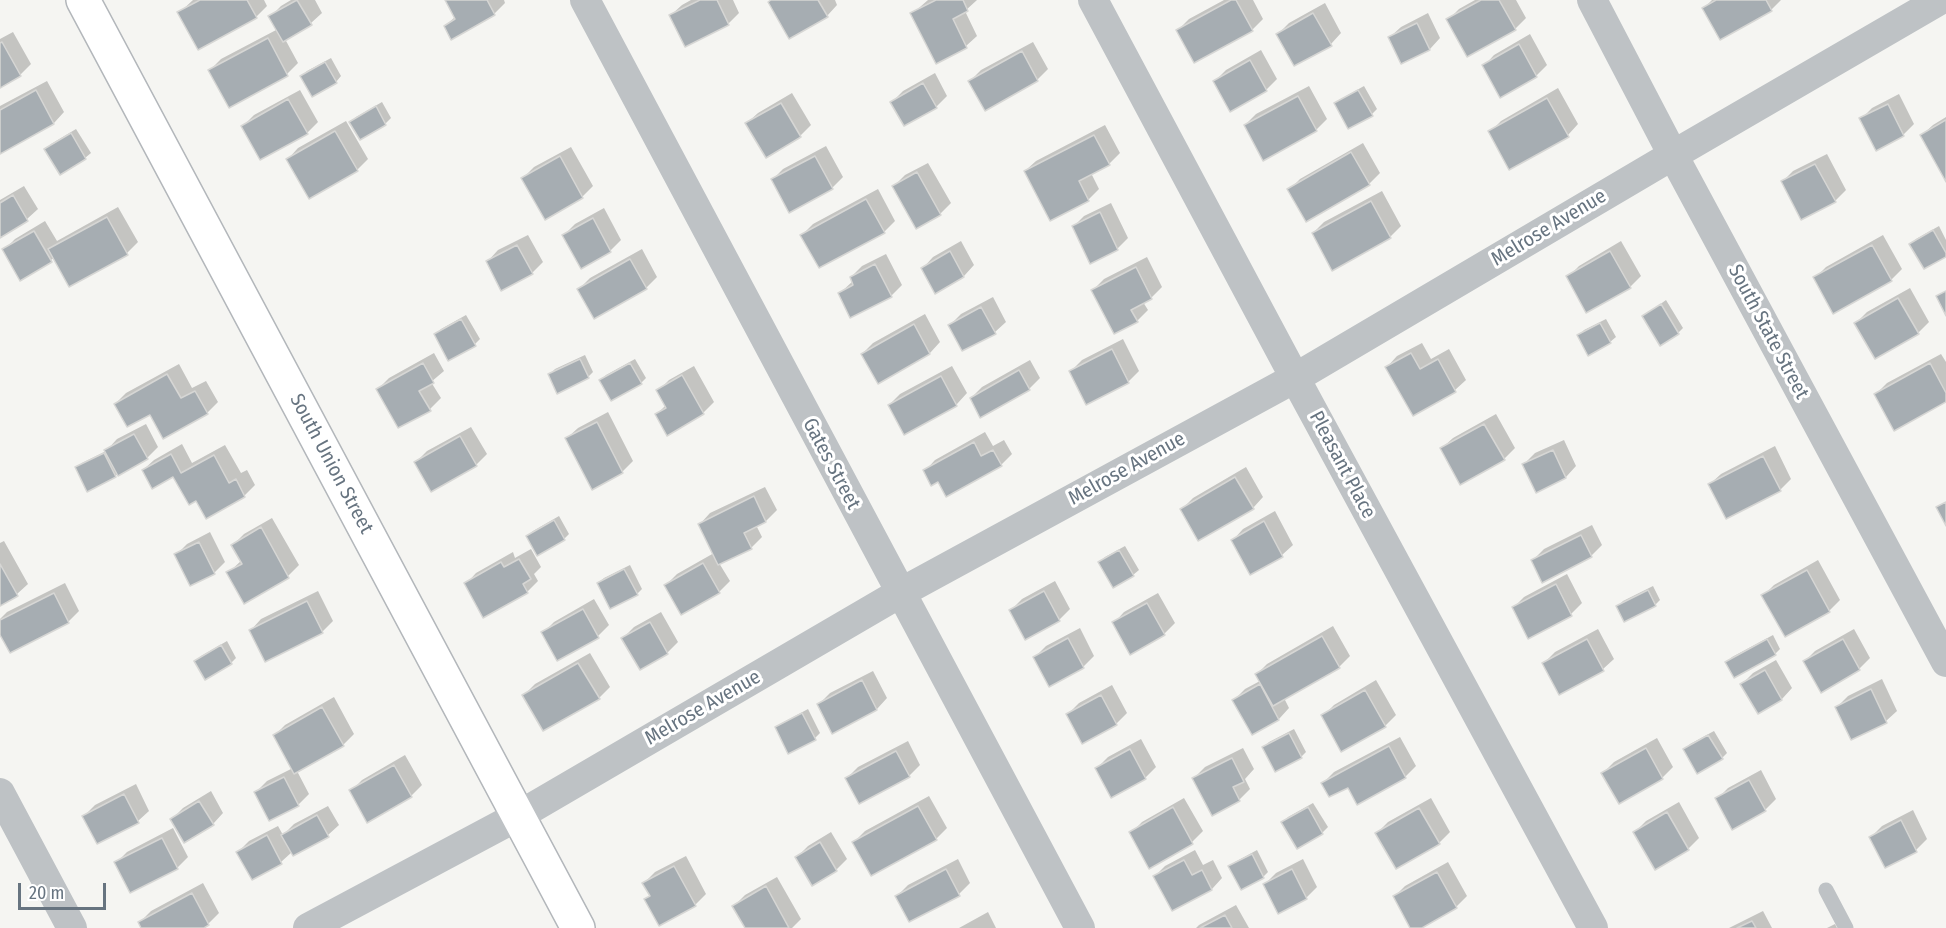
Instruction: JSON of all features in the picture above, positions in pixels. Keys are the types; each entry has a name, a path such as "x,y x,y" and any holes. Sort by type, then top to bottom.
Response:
{"street":[{"name":"South Union Street","path":"83,0 578,928"},
{"name":"Gates Street","path":"585,0 1080,928"},
{"name":"Pleasant Place","path":"1093,0 1593,928"},
{"name":"South State Street","path":"1592,0 1946,662"},
{"name":"Melrose Avenue","path":"308,928 518,816 900,593 1295,378 1940,0"},
{"path":"0,793 72,928"}],"lane":[{"path":"1826,890 1846,928"}],"building":[{"path":"200,0 247,0 257,18 198,50 177,12"},
{"path":"297,0 312,25 283,42 268,16"},
{"path":"445,0 487,0 495,15 451,40 444,26 455,19"},
{"path":"700,0 717,0 729,25 685,47 669,15"},
{"path":"771,0 818,0 828,17 789,39 768,2"},
{"path":"936,0 963,0 968,11 953,19 967,48 936,64 910,13"},
{"path":"1231,0 1236,0 1253,31 1194,63 1176,30"},
{"path":"1481,0 1499,0 1516,30 1467,57 1446,19"},
{"path":"1716,0 1766,0 1772,11 1720,40 1702,8"},
{"path":"1313,13 1332,46 1294,66 1276,34"},
{"path":"1417,23 1430,50 1401,64 1388,37"},
{"path":"268,38 288,76 229,108 208,70"},
{"path":"2,42 21,76 0,88 0,43"},
{"path":"1519,44 1537,77 1500,98 1482,65"},
{"path":"1022,51 1038,81 985,111 968,81"},
{"path":"1250,60 1267,91 1230,112 1213,81"},
{"path":"325,62 337,83 312,97 300,76"},
{"path":"923,83 937,108 904,126 890,102"},
{"path":"36,90 54,124 0,154 0,110"},
{"path":"1358,90 1373,116 1348,129 1334,103"},
{"path":"1298,96 1317,131 1263,161 1244,125"},
{"path":"1547,98 1569,137 1509,170 1488,131"},
{"path":"288,99 308,134 260,160 241,126"},
{"path":"781,103 801,137 766,158 745,123"},
{"path":"1888,104 1904,136 1876,151 1859,118"},
{"path":"376,106 386,125 360,140 349,122"},
{"path":"1946,120 1946,182 1920,135"},
{"path":"335,131 358,171 309,199 286,159"},
{"path":"71,133 86,159 60,175 44,149"},
{"path":"1094,135 1110,165 1079,181 1089,201 1050,221 1024,171"},
{"path":"1351,152 1370,185 1306,222 1287,189"},
{"path":"560,156 583,198 545,220 521,178"},
{"path":"815,156 833,189 789,213 771,179"},
{"path":"1815,164 1836,202 1801,220 1781,181"},
{"path":"917,172 941,215 916,229 892,186"},
{"path":"13,195 28,221 0,238 0,203"},
{"path":"866,199 885,233 819,268 800,235"},
{"path":"1371,201 1391,238 1332,271 1312,233"},
{"path":"1100,212 1118,250 1090,264 1072,226"},
{"path":"107,217 128,255 69,287 48,249"},
{"path":"593,218 611,252 581,269 562,235"},
{"path":"1933,230 1946,257 1924,269 1909,244"},
{"path":"34,231 52,262 20,281 2,249"},
{"path":"517,245 533,274 501,291 486,261"},
{"path":"1872,245 1892,281 1833,314 1813,277"},
{"path":"950,251 964,277 935,294 921,268"},
{"path":"1610,251 1631,288 1586,313 1566,276"},
{"path":"630,259 647,289 594,319 577,289"},
{"path":"875,264 892,297 850,318 838,293 853,285 850,277"},
{"path":"1136,267 1152,299 1131,310 1138,322 1114,334 1091,290"},
{"path":"1946,291 1946,316 1936,296"},
{"path":"1898,298 1919,334 1875,359 1854,323"},
{"path":"1661,304 1679,334 1660,346 1642,316"},
{"path":"981,307 996,334 962,351 948,325"},
{"path":"461,319 476,346 448,361 434,334"},
{"path":"1600,323 1611,343 1588,356 1577,335"},
{"path":"914,324 930,354 878,384 861,354"},
{"path":"1112,349 1129,383 1086,405 1069,371"},
{"path":"1411,353 1420,369 1438,359 1456,392 1413,416 1385,367"},
{"path":"580,359 589,378 557,394 548,374"},
{"path":"423,363 434,383 419,391 431,411 398,428 376,389"},
{"path":"630,363 642,384 611,401 599,380"},
{"path":"1930,363 1946,393 1946,402 1894,431 1874,394"},
{"path":"1019,370 1030,390 980,418 970,398"},
{"path":"167,374 181,398 195,391 208,414 163,439 150,415 127,427 114,404"},
{"path":"682,375 704,414 667,436 655,414 666,408 656,390"},
{"path":"941,376 957,406 904,435 888,405"},
{"path":"597,422 623,473 592,490 565,438"},
{"path":"1484,424 1505,460 1460,485 1440,448"},
{"path":"134,434 148,459 118,476 104,450"},
{"path":"460,436 477,466 431,492 414,462"},
{"path":"974,442 981,456 993,450 1002,466 946,497 938,482 931,486 923,470"},
{"path":"1553,450 1566,478 1536,493 1522,464"},
{"path":"104,453 116,477 87,492 75,467"},
{"path":"171,454 181,473 214,455 229,483 236,479 245,497 206,519 196,501 189,505 173,477 152,489 142,470"},
{"path":"1763,456 1781,491 1726,519 1708,484"},
{"path":"1235,477 1254,509 1198,541 1180,509"},
{"path":"754,496 766,522 744,533 752,549 718,565 698,524"},
{"path":"1946,502 1946,526 1936,507"},
{"path":"554,520 565,540 537,556 526,536"},
{"path":"1264,521 1283,557 1250,575 1231,540"},
{"path":"261,527 289,578 244,604 226,572 242,564 231,545"},
{"path":"1581,535 1592,557 1542,583 1531,560"},
{"path":"199,542 215,574 190,586 174,554"},
{"path":"1119,550 1134,576 1113,588 1098,562"},
{"path":"519,559 531,579 523,584 528,593 483,618 464,583 501,562 504,567"},
{"path":"703,563 720,593 681,615 664,585"},
{"path":"0,564 18,596 0,606"},
{"path":"624,569 638,595 610,609 597,583"},
{"path":"1807,570 1830,612 1785,637 1761,595"},
{"path":"1556,584 1572,616 1528,639 1512,607"},
{"path":"1648,590 1656,606 1624,622 1616,606"},
{"path":"1044,591 1060,621 1025,640 1009,610"},
{"path":"54,593 69,623 10,653 0,635 0,620"},
{"path":"307,601 323,633 265,662 249,630"},
{"path":"1147,603 1165,635 1130,655 1112,622"},
{"path":"583,609 599,638 557,661 541,632"},
{"path":"650,622 668,654 640,670 621,638"},
{"path":"1322,636 1340,668 1273,706 1255,674"},
{"path":"1068,638 1084,668 1049,687 1033,657"},
{"path":"1587,639 1604,671 1559,695 1542,663"},
{"path":"1767,639 1776,655 1734,678 1725,662"},
{"path":"1843,639 1860,670 1821,693 1803,661"},
{"path":"221,645 232,664 205,680 194,661"},
{"path":"578,663 600,699 543,731 522,695"},
{"path":"1765,670 1782,700 1758,714 1740,684"},
{"path":"862,680 877,710 832,734 817,704"},
{"path":"1260,684 1279,720 1252,735 1232,700"},
{"path":"1871,689 1887,723 1851,740 1835,707"},
{"path":"1365,690 1386,727 1341,752 1321,715"},
{"path":"1101,695 1117,725 1082,744 1066,714"},
{"path":"322,707 344,746 294,774 273,735"},
{"path":"802,713 816,740 788,754 775,727"},
{"path":"1289,733 1302,758 1275,772 1262,747"},
{"path":"1708,735 1723,759 1697,774 1683,749"},
{"path":"1389,746 1406,778 1357,805 1348,788 1329,797 1321,783"},
{"path":"1646,748 1663,779 1619,804 1601,773"},
{"path":"1130,749 1146,779 1111,798 1095,768"},
{"path":"896,751 910,777 859,804 845,778"},
{"path":"1232,758 1244,782 1233,787 1240,801 1212,816 1192,778"},
{"path":"394,765 412,797 367,823 349,790"},
{"path":"284,777 299,806 269,821 254,792"},
{"path":"1749,780 1766,811 1732,830 1715,798"},
{"path":"124,794 139,823 97,844 82,816"},
{"path":"199,801 214,825 184,843 170,819"},
{"path":"918,806 937,840 871,876 852,842"},
{"path":"1173,807 1193,844 1149,869 1129,832"},
{"path":"1308,807 1323,834 1297,849 1281,822"},
{"path":"1419,808 1440,844 1396,869 1375,833"},
{"path":"1667,812 1689,850 1655,870 1633,832"},
{"path":"317,815 329,837 293,856 281,835"},
{"path":"1901,820 1917,852 1885,868 1869,837"},
{"path":"267,835 282,864 252,880 236,852"},
{"path":"162,838 178,869 130,893 114,862"},
{"path":"820,842 837,871 812,886 795,857"},
{"path":"1252,854 1264,878 1241,890 1228,866"},
{"path":"1184,860 1192,875 1202,870 1212,890 1172,911 1153,876"},
{"path":"674,866 696,906 659,926 644,899 650,896 642,883"},
{"path":"946,869 960,896 909,922 895,896"},
{"path":"1292,869 1307,899 1278,914 1263,884"},
{"path":"1437,872 1457,908 1422,928 1410,928 1393,896"},
{"path":"766,886 789,928 745,928 732,906"},
{"path":"192,893 209,925 204,928 141,928 138,922"},
{"path":"1225,915 1232,928 1200,928"},
{"path":"1752,921 1756,928 1737,928"}]}
